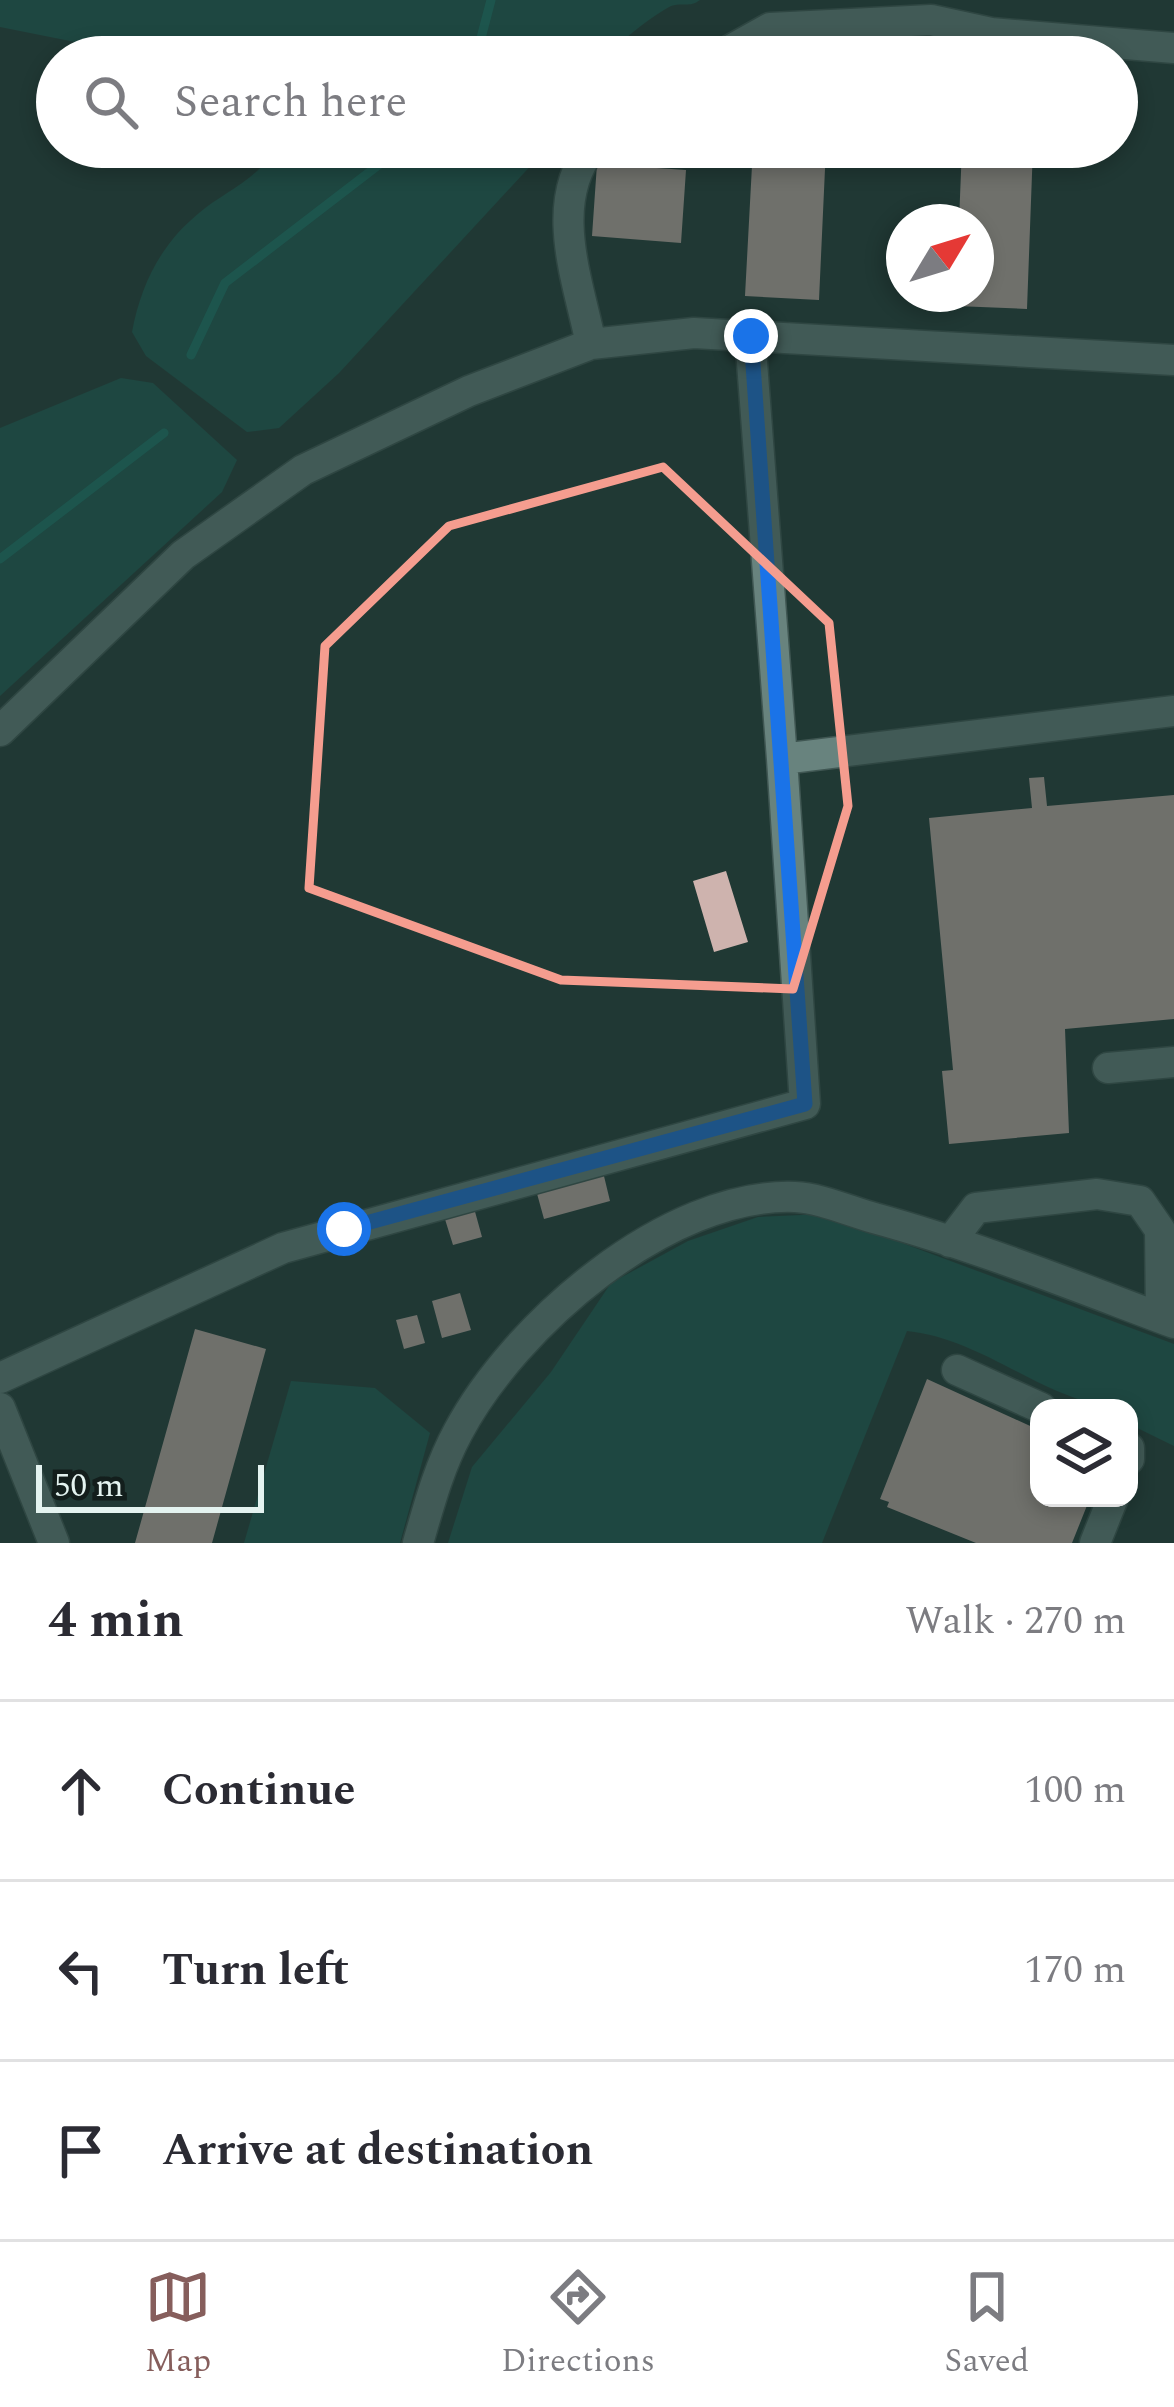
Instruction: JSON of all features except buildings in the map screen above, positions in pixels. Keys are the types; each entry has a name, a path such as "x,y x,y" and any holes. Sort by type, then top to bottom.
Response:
{"lane":[{"path":"756,36 770,28 931,20 1028,36"},
{"path":"1138,45 1174,48"},
{"path":"575,168 566,198 591,344"},
{"path":"0,731 183,555 303,470 469,391 591,344 694,333 1174,360"},
{"path":"0,1378 283,1248 805,1104 751,336"},
{"path":"782,759 1174,711"},
{"path":"1108,1068 1174,1062"},
{"path":"418,1543 437,1477 493,1376 532,1330 635,1250 695,1218 754,1201 797,1197 950,1242 1167,1320 1160,1230 1139,1201 1097,1194 976,1208 950,1242"},
{"path":"957,1370 1030,1403"},
{"path":"0,1408 54,1543"},
{"path":"1095,1543 1109,1507"}],"highlighted area":[{"path":"663,467 829,623 848,806 793,989 561,980 309,888 325,646 449,526"}],"green space":[{"path":"0,0 700,0 665,9 628,36 45,36 0,27"},
{"path":"259,168 529,168 339,373 279,428 247,432 146,356 132,332 147,281 163,252 199,213"},
{"path":"121,378 153,383 237,460 222,492 0,696 0,428"},
{"path":"824,1214 1174,1344 1174,1446 1138,1428 1138,1399 1072,1397 965,1346 907,1331 822,1543 448,1543 472,1467 551,1372 611,1283 688,1241 758,1217"},
{"path":"291,1381 375,1388 430,1433 400,1543 244,1543"}],"waterway":[{"path":"482,36 491,0"},
{"path":"191,355 225,283 375,168"},
{"path":"0,559 164,433"}],"route":[{"path":"344,1229 805,1104 751,336"}]}
